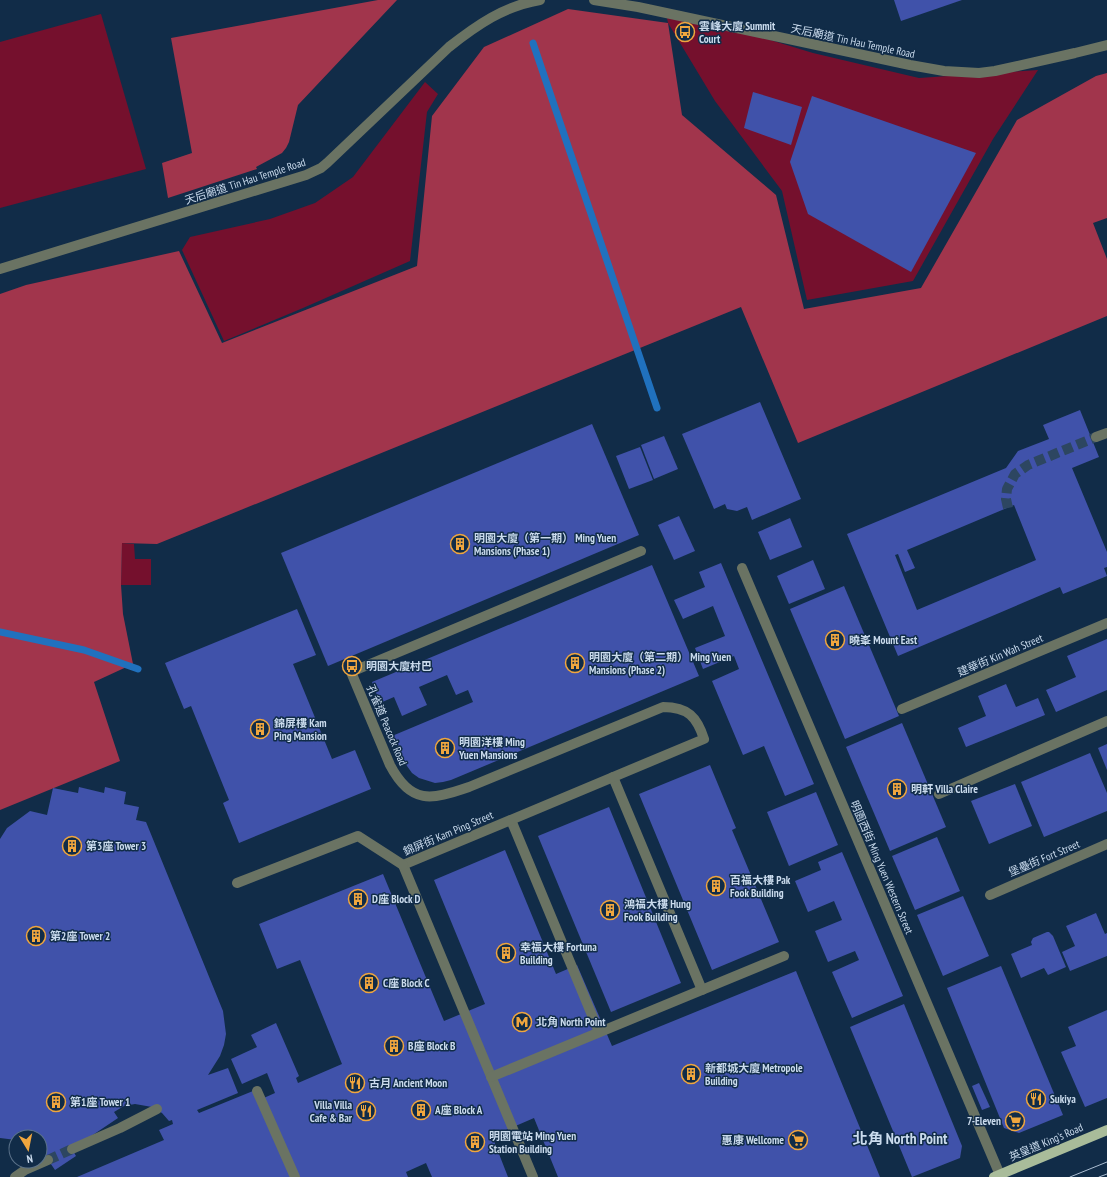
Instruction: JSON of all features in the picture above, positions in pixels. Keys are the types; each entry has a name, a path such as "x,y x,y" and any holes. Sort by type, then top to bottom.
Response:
{"main road":[{"name":"英皇道 King's Road","path":"997,1176 1107,1130"}],"street":[{"name":"天后廟道 Tin Hau Temple Road","path":"0,269 314,172 327,163 449,47 467,33 495,15 511,7 540,0"},
{"name":"天后廟道 Tin Hau Temple Road","path":"594,0 638,7 944,71 979,73 994,72 1075,54 1107,45"},
{"path":"1096,437 1107,433"},
{"name":"孔雀道 Peacock Road","path":"641,551 351,672 390,765 397,777 403,785 412,792 424,796 450,794 469,787 663,707 674,707 685,711 694,717 700,726 704,739"},
{"name":"明園西街 Ming Yuen Western Street","path":"742,568 997,1176"},
{"name":"建華街 Kin Wah Street","path":"902,708 1107,623"},
{"path":"939,794 1107,721"},
{"name":"錦屏街 Kam Ping Street","path":"533,1177 403,864 704,739"},
{"path":"613,777 702,990"},
{"path":"511,820 599,1032"},
{"path":"237,883 358,836 403,864"},
{"name":"堡壘街 Fort Street","path":"990,895 1107,844"},
{"path":"491,1077 784,956"},
{"path":"257,1091 296,1177"},
{"path":"72,1149 157,1110"},
{"path":"15,1177 28,1169"}],"shaded area":[{"path":"378,0 397,0 298,105 289,142 282,153 256,167 257,169 168,198 162,163 192,153 171,38"},
{"path":"665,8 813,53 919,78 1038,70 993,139 913,281 807,300 782,191 715,101 668,23"},
{"path":"568,9 668,23 682,115 776,195 804,309 921,288 1017,120 1096,76 1107,73 1107,218 1093,223 1107,259 1107,316 798,443 741,307 157,544 122,543 121,585 123,614 133,664 94,682 120,761 0,810 0,294 26,285 179,251 222,343 417,266 432,116 484,47"},
{"path":"101,14 146,169 0,208 0,42"},
{"path":"425,82 438,94 427,112 410,261 224,341 182,250 190,237 270,219 315,203 353,177"},
{"path":"122,543 134,544 135,559 151,559 151,585 121,585"}],"building":[{"path":"894,0 962,0 901,21"},
{"path":"753,92 802,107 791,145 744,128"},
{"path":"812,96 976,153 911,272 808,214 790,162"},
{"path":"760,402 801,499 752,520 747,507 737,511 727,509 725,504 714,509 682,434"},
{"path":"1080,410 1099,457 1072,468 1107,552 1107,567 1104,568 1107,576 1063,594 1060,587 898,656 847,534 1006,468 1018,451 1049,439 1043,425","holes":["1014,505 1036,560 917,610 895,555 898,554 905,572 915,568 907,550"]},
{"name":"明園大廈（第一期） Ming Yuen Mansions (Phase 1)","path":"592,424 639,535 328,666 281,553"},
{"path":"664,436 678,469 654,479 641,445"},
{"path":"640,447 653,480 629,489 616,456"},
{"path":"679,516 695,551 674,560 658,525"},
{"path":"790,518 802,547 770,560 758,532"},
{"path":"813,560 825,589 789,604 777,576"},
{"path":"721,563 814,784 785,796 764,746 743,755 712,681 739,669 734,656 703,669 695,648 725,636 713,606 683,619 674,600 705,587 699,572"},
{"name":"明園大廈（第二期） Ming Yuen Mansions (Phase 2)","path":"652,565 699,676 451,780 435,783 419,778 412,773 392,736 473,702 468,690 456,695 447,675 419,687 427,705 402,716 394,697 380,703 372,682"},
{"name":"曉峯 Mount East","path":"844,586 899,716 845,739 790,609"},
{"name":"錦屏樓 Kam Ping Mansion","path":"297,609 316,655 293,664 332,759 355,750 371,789 239,843 223,803 229,800 191,706 184,709 165,663"},
{"path":"1107,639 1107,690 1056,712 1046,690 1076,677 1067,656"},
{"path":"1006,684 1016,707 1038,698 1045,715 966,747 958,728 986,716 978,696"},
{"name":"明軒 Villa Claire","path":"902,723 946,827 890,851 846,747"},
{"path":"1107,744 1107,770 1098,748"},
{"path":"1090,753 1107,793 1107,811 1044,837 1021,782"},
{"name":"百福大樓 Pak Fook Building","path":"710,765 736,828 732,830 779,942 712,970 639,794"},
{"path":"1015,784 1032,826 989,844 971,801"},
{"path":"79,787 104,793 105,787 126,792 124,804 139,807 136,820 146,822 223,1011 226,1034 224,1045 220,1056 208,1075 228,1068 238,1093 197,1110 199,1113 253,1091 257,1101 275,1093 267,1073 242,1084 231,1059 257,1047 251,1035 276,1023 299,1076 296,1078 298,1083 342,1064 300,960 277,969 259,924 383,874 444,1021 485,1004 434,880 505,850 556,974 577,965 612,1046 796,971 880,1177 558,1177 534,1118 492,1136 508,1177 432,1177 426,1163 406,1172 408,1177 77,1177 164,1140 159,1130 173,1124 172,1120 169,1121 162,1113 152,1107 135,1104 124,1106 114,1112 118,1118 72,1149 76,1156 55,1170 48,1160 48,1129 8,1129 8,1139 0,1138 0,839 7,828 30,811 47,815 53,788 78,793"},
{"path":"816,792 838,845 789,866 767,812"},
{"name":"鴻福大樓 Hung Fook Building","path":"609,807 681,983 611,1012 538,836"},
{"path":"937,837 960,891 915,910 892,856"},
{"path":"842,852 903,996 852,1018 832,972 859,960 855,951 828,962 815,931 842,920 834,901 808,912 795,881 821,870 818,862"},
{"path":"963,896 989,956 943,976 917,915"},
{"path":"1096,913 1105,934 1107,933 1107,956 1070,971 1062,952 1075,946 1066,926"},
{"path":"1047,932 1053,936 1066,967 1048,975 1044,968 1021,978 1011,954 1032,945 1031,942 1033,938"},
{"path":"1001,966 1063,1115 1019,1133 1004,1128 947,988"},
{"path":"904,1004 962,1146 960,1158 912,1177 850,1027"},
{"path":"1107,1010 1107,1098 1085,1107 1061,1052 1076,1046 1068,1027"},
{"path":"979,1083 990,1107 982,1110 972,1086"}],"waterway":[{"path":"533,43 657,408"},
{"path":"0,632 84,650 138,669"}],"tunnel":[{"path":"1008,508 1006,499 1007,489 1015,474 1028,465 1096,437"},
{"path":"48,1160 72,1149"}],"tram line":[{"path":"1070,1177 1107,1162"},
{"path":"1099,1177 1107,1174"}],"place":[{"name":"雲峰大廈 Summit Court","path":"685,32"},
{"name":"明園大廈（第一期） Ming Yuen Mansions (Phase 1)","path":"460,544"},
{"name":"曉峯 Mount East","path":"835,640"},
{"name":"明園大廈（第二期） Ming Yuen Mansions (Phase 2)","path":"575,663"},
{"name":"明園大廈村巴","path":"352,666"},
{"name":"錦屏樓 Kam Ping Mansion","path":"260,729"},
{"name":"明園洋樓 Ming Yuen Mansions","path":"445,748"},
{"name":"明軒 Villa Claire","path":"897,789"},
{"name":"第3座 Tower 3","path":"72,846"},
{"name":"百福大樓 Pak Fook Building","path":"716,886"},
{"name":"D座 Block D","path":"358,899"},
{"name":"鴻福大樓 Hung Fook Building","path":"610,910"},
{"name":"第2座 Tower 2","path":"36,936"},
{"name":"幸福大樓 Fortuna Building","path":"506,953"},
{"name":"C座 Block C","path":"369,983"},
{"name":"北角 North Point","path":"522,1022"},
{"name":"B座 Block B","path":"394,1046"},
{"name":"新都城大廈 Metropole Building","path":"691,1074"},
{"name":"古月 Ancient Moon","path":"355,1083"},
{"name":"Sukiya","path":"1036,1099"},
{"name":"第1座 Tower 1","path":"56,1102"},
{"name":"A座 Block A","path":"421,1110"},
{"name":"Villa Villa Cafe & Bar","path":"366,1111"},
{"name":"7-Eleven","path":"1015,1121"},
{"name":"惠康 Wellcome","path":"798,1140"},
{"name":"明園電站 Ming Yuen Station Building","path":"475,1142"}],"district":[{"name":"北角 North Point","path":"900,1139"}]}
